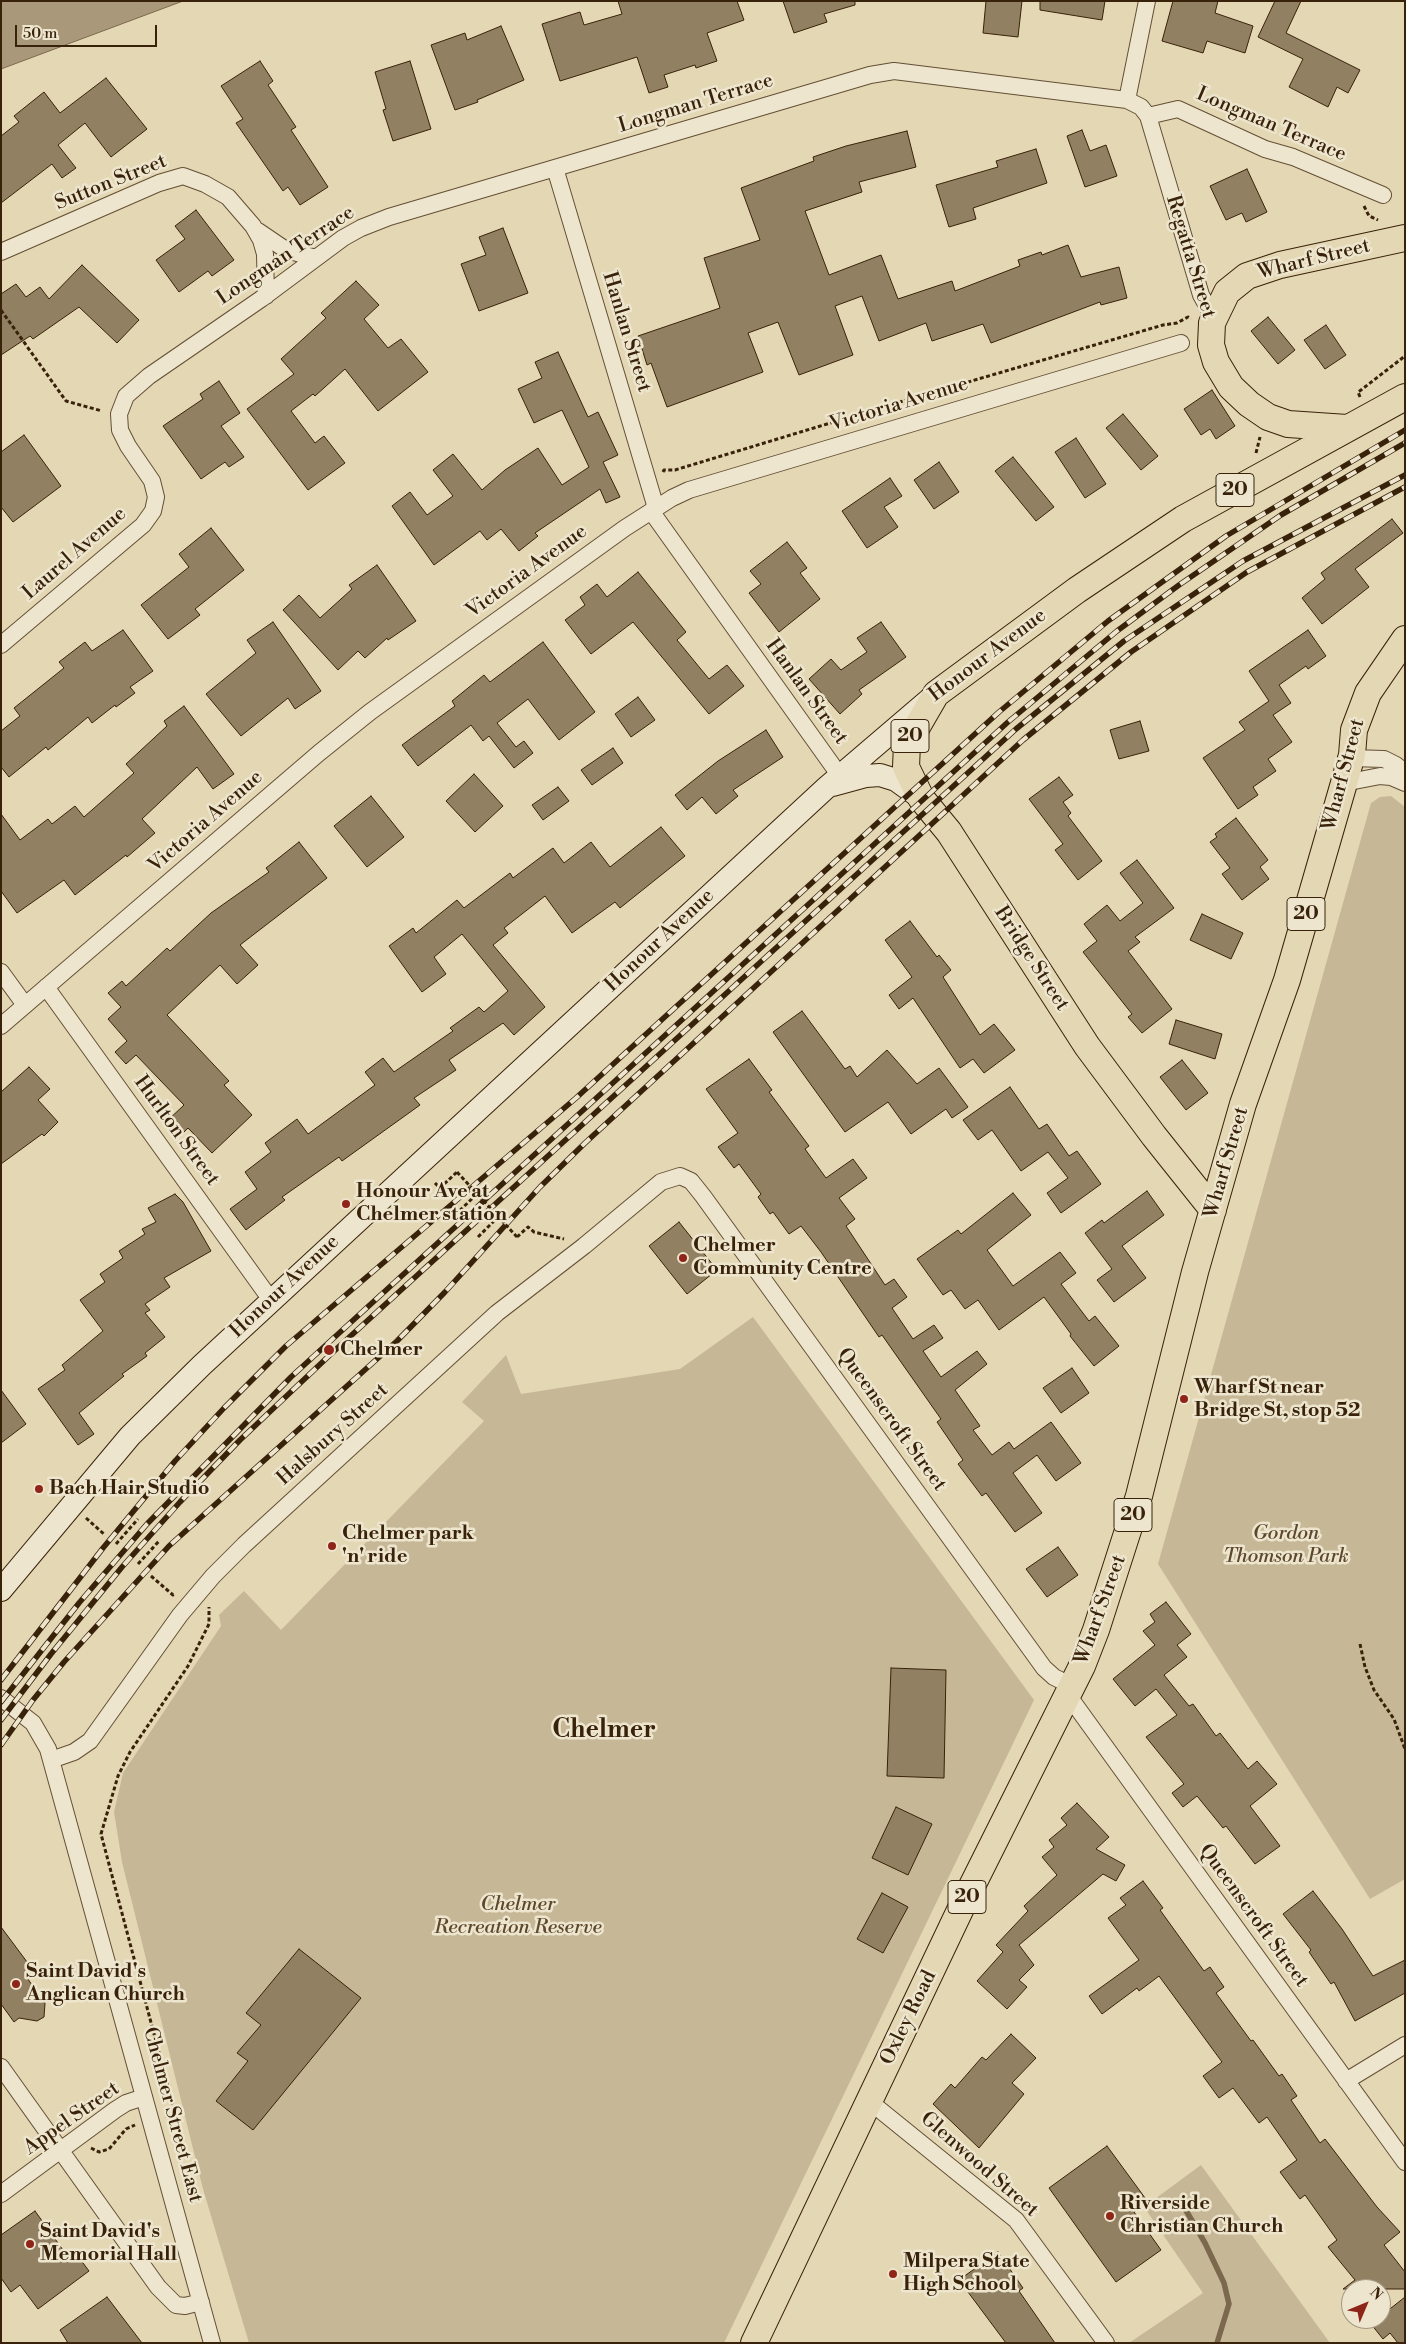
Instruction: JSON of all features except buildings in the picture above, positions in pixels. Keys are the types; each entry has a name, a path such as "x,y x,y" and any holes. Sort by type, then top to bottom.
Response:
{"main road":[{"name":"Wharf Street","path":"1214,318 1227,292 1247,276 1280,266 1405,238"},
{"name":"Regatta Street","path":"1214,318 1210,339 1216,362 1231,386 1249,404 1268,417 1288,424 1348,428"},
{"name":"Honour Avenue","path":"1,1590 130,1436 271,1300 833,781 936,694 1042,615 1176,524 1405,397"},
{"name":"Wharf Street","path":"1070,1691 1096,1630 1139,1496 1180,1329 1213,1210 1243,1104 1287,980 1351,758 1354,730 1368,693 1405,639"},
{"name":"Bridge Street","path":"936,694 910,736 905,752 908,773 921,798 949,832 1087,1046 1213,1210"},
{"path":"833,781 880,775 896,780 921,798"},
{"name":"Oxley Road","path":"754,2343 869,2100 1070,1691"}],"street":[{"path":"1147,1 1128,100 1137,104 1148,116"},
{"name":"Longman Terrace","path":"119,414 126,396 142,381 266,296 343,238 371,224 884,72 918,72 1128,100"},
{"name":"Longman Terrace","path":"1148,116 1171,109 1181,110 1265,149 1293,157 1383,195"},
{"name":"Regatta Street","path":"1148,116 1201,295 1214,318"},
{"name":"Hanlan Street","path":"555,168 654,510 833,781"},
{"name":"Sutton Street","path":"1,252 177,176 194,179 223,193 232,200 253,226 280,248 316,258"},
{"name":"Sutton Street","path":"253,226 264,249 266,296"},
{"name":"Victoria Avenue","path":"1,1026 319,753 370,712 654,510 688,490 1181,343"},
{"name":"Laurel Avenue","path":"1,645 140,528 148,518 155,504 155,489 150,478 121,434 119,414"},
{"path":"1351,758 1384,759 1405,772"},
{"path":"1344,783 1380,776 1391,777 1405,782"},
{"path":"1,972 25,1006"},
{"name":"Hurlton Street","path":"46,987 271,1300"},
{"name":"Halsbury Street","path":"51,1760 74,1752 90,1741 196,1595 244,1545 496,1314 584,1246 661,1182 680,1176"},
{"name":"Queenscroft Street","path":"680,1176 691,1181 704,1196 1044,1668 1070,1691 1405,2162"},
{"name":"Chelmer Street East","path":"1,1698 27,1717 39,1730 51,1760 212,2343"},
{"path":"1346,2081 1405,2045"},
{"path":"1,2067 167,2298 180,2306 200,2302"},
{"name":"Appel Street","path":"1,2194 126,2103 144,2097"},
{"name":"Glenwood Street","path":"869,2100 1016,2220 1106,2343"}],"path":[{"path":"1,310 66,401 119,414"},
{"path":"1359,396 1358,392 1405,356"},
{"path":"1254,456 1259,444 1260,431"},
{"path":"435,1183 440,1188 457,1172 517,1237 528,1226 534,1232 564,1239"},
{"path":"455,1215 477,1194"},
{"path":"478,1237 498,1217"},
{"path":"116,1544 138,1520"},
{"path":"91,1523 105,1535"},
{"path":"138,1564 160,1540"},
{"path":"151,1576 169,1592"},
{"path":"162,2117 175,2113 101,1834 118,1776 130,1752 188,1666 209,1624 210,1608 196,1595"},
{"path":"1360,1644 1365,1667 1374,1690 1394,1719 1405,1749"},
{"path":"81,2135 95,2151 104,2152 113,2146 126,2129 135,2125"}],"green space":[{"name":"Gordon Thomson Park","path":"1391,796 1405,807 1405,1879 1370,1899 1158,1564 1371,803 1380,797"},
{"name":"Chelmer Recreation Reserve","path":"753,1317 1034,1700 724,2343 249,2343 203,2189 122,1862 114,1812 123,1773 221,1626 219,1615 244,1591 281,1630 484,1421 462,1402 506,1355 521,1394 680,1369"},
{"path":"1201,2165 1330,2343 1129,2343 1203,2293 1144,2207"}],"shaded area":[{"path":"1,1 183,1 1,69"}],"waterway":[{"path":"1184,2207 1205,2243 1224,2283 1229,2304 1217,2343"}],"railway":[{"path":"1,1680 103,1548 175,1461 224,1408 286,1346 576,1098 999,712 1108,621 1226,536 1405,430"},
{"path":"1,1702 79,1603 147,1524 291,1377 1008,722 1117,631 1179,585 1281,515 1405,443"},
{"path":"1,1720 51,1654 122,1567 180,1502 240,1440 332,1353 1016,729 1124,641 1243,561 1405,475"},
{"path":"1,1745 33,1700 64,1662 169,1546 397,1341 445,1292 540,1187 585,1143 1023,740 1131,652 1247,572 1405,487"}],"place":[{"name":"Honour Ave at Chelmer station","path":"346,1204"},
{"name":"Chelmer Community Centre","path":"683,1258"},
{"name":"Chelmer","path":"329,1350"},
{"name":"Wharf St near Bridge St, stop 52","path":"1184,1399"},
{"name":"Bach Hair Studio","path":"39,1489"},
{"name":"Chelmer park 'n' ride","path":"332,1546"},
{"name":"Saint David's Anglican Church","path":"16,1984"},
{"name":"Riverside Christian Church","path":"1110,2216"},
{"name":"Saint David's Memorial Hall","path":"30,2244"},
{"name":"Milpera State High School","path":"893,2274"}],"district":[{"name":"Chelmer","path":"604,1731"}]}
